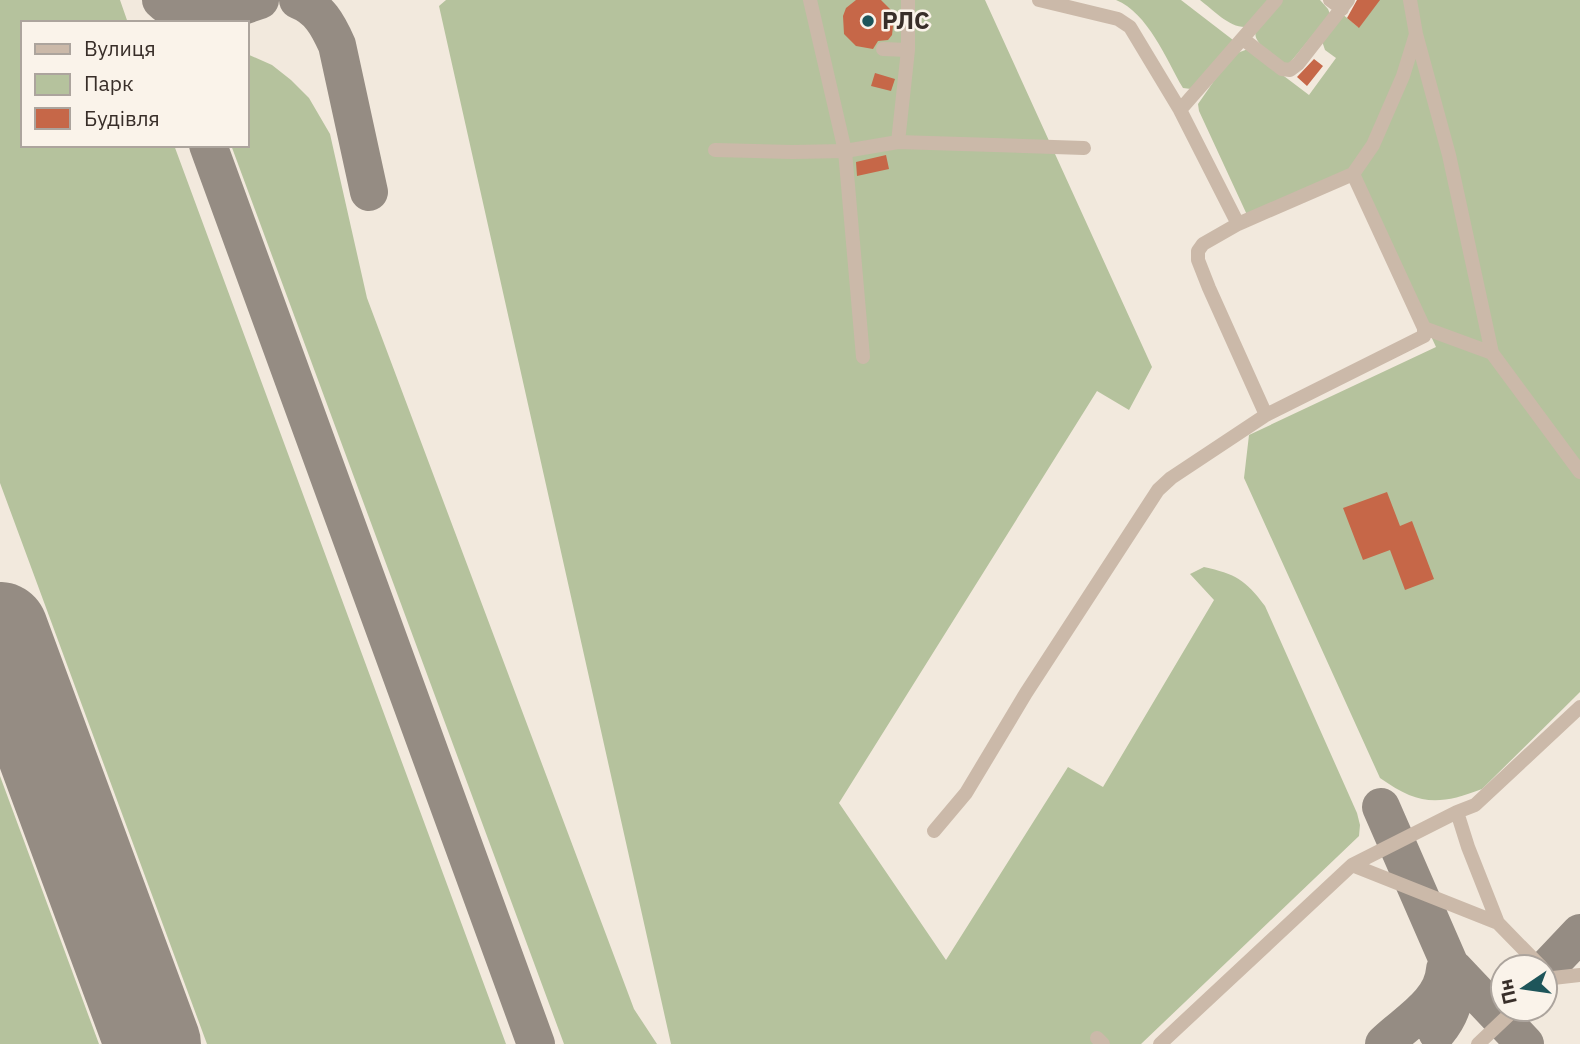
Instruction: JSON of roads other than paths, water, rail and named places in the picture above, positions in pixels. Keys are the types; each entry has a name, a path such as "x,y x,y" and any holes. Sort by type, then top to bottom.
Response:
{"lane":[{"path":"810,0 845,151 863,357"},
{"path":"898,142 908,50 908,0"},
{"path":"1039,0 1118,19 1130,27 1180,110 1238,224"},
{"path":"1180,110 1276,0"},
{"path":"1410,0 1416,34 1449,155 1492,353 1580,472"},
{"path":"1243,39 1282,69 1290,70 1298,64 1340,3"},
{"path":"1266,415 1198,260 1198,251 1203,244 1238,224 1353,174 1373,145 1391,107 1416,34"},
{"path":"883,49 908,50"},
{"path":"715,150 845,151 898,142 1084,148"},
{"path":"934,831 965,793 1158,490 1171,478 1266,415 1424,336 1424,328 1353,174"},
{"path":"1424,328 1492,353"},
{"path":"1160,1044 1352,865 1475,805 1580,707"},
{"path":"1457,812 1498,923 1527,953"},
{"path":"1352,865 1498,923"},
{"path":"1559,977 1580,975"},
{"path":"1478,1044 1500,1023"}],"place":[{"name":"РЛС","path":"868,21"}]}
